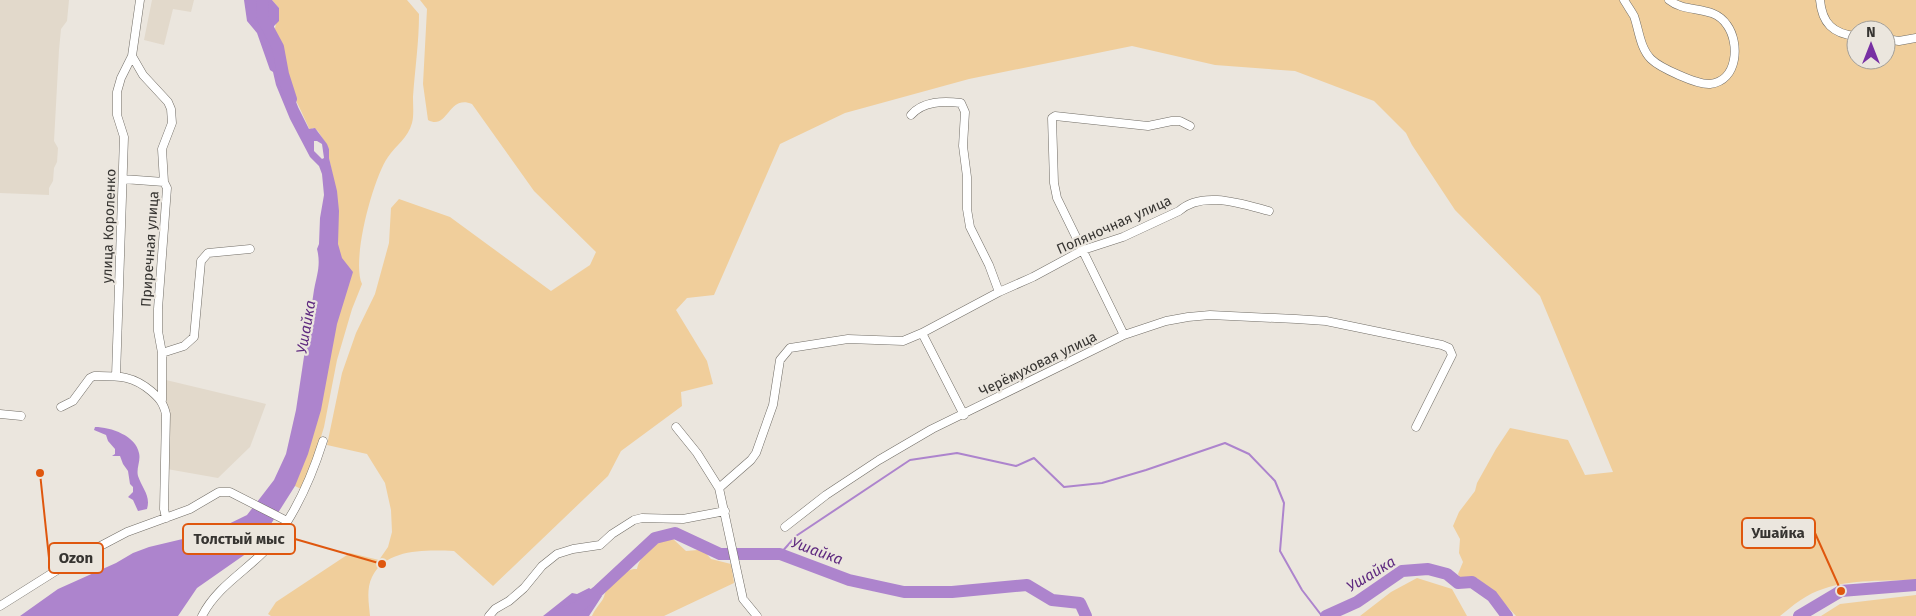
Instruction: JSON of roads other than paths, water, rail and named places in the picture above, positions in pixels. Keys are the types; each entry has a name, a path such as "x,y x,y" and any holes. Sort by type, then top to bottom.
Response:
{"street":[{"name":"улица Короленко","path":"116,376 124,137 116,103 121,78 132,56 140,0"},
{"path":"1624,0 1633,15 1644,50 1651,59 1698,83 1717,83 1731,69 1735,57 1734,40 1728,25 1720,17 1707,10 1676,5 1669,0"},
{"path":"1820,0 1825,20 1834,29 1846,34"},
{"path":"1896,41 1916,38"},
{"name":"Приречная улица","path":"132,56 143,75 172,109 172,123 162,150 164,182 167,188 158,309 158,331 162,353 162,400"},
{"path":"911,115 917,108 936,102 961,103 965,112 963,146 967,177 966,209 970,227 989,265 999,292"},
{"path":"1124,335 1058,198 1054,183 1052,118 1055,116 1148,126 1172,120 1180,121 1190,126"},
{"path":"123,179 164,182"},
{"name":"Поляночная улица","path":"719,488 751,460 756,453 773,405 780,360 790,348 848,339 903,341 1083,250 1123,237 1179,211 1193,202 1203,200 1224,202 1269,210"},
{"path":"162,353 184,346 194,337 203,256 208,253 250,249"},
{"name":"Черёмуховая улица","path":"785,527 826,495 879,460 932,429 1124,335 1166,321 1188,317 1232,315 1326,321 1449,348 1452,356 1416,427"},
{"path":"922,333 964,415"},
{"path":"61,407 73,401 90,378 94,376 127,377 140,382 162,400 166,414 164,509 166,518"},
{"path":"0,414 21,416"},
{"path":"676,427 697,453 719,488 743,599 757,616"},
{"path":"202,616 220,592 273,542 304,491 323,441"},
{"path":"0,606 70,562 127,532 190,509 219,492 230,492 286,519"},
{"path":"489,616 524,588 542,566 557,554 573,549 600,545 612,534 634,520 642,518 684,519 724,511"}],"waterway":[{"name":"Ушайка","path":"262,0 263,19 278,47 283,74 291,99"},
{"path":"780,554 796,536 910,460 957,453 1016,466 1034,458 1064,487 1102,483 1225,443 1249,454 1275,481 1284,503 1280,551 1302,590 1322,616"},
{"name":"Ушайка","path":"555,616 578,607 655,538 675,533 720,554 780,554 849,580 904,592 952,592 1027,585 1052,600 1080,603 1086,616"},
{"name":"Ушайка","path":"1326,616 1357,602 1402,571 1428,569 1447,574 1458,583 1472,582 1492,596 1507,616"},
{"name":"Ушайка","path":"1799,616 1841,591 1916,585"}],"place":[{"name":"Ozon","path":"40,473"},
{"name":"Толстый мыс","path":"382,564"},
{"name":"Ушайка","path":"1841,591"}]}
